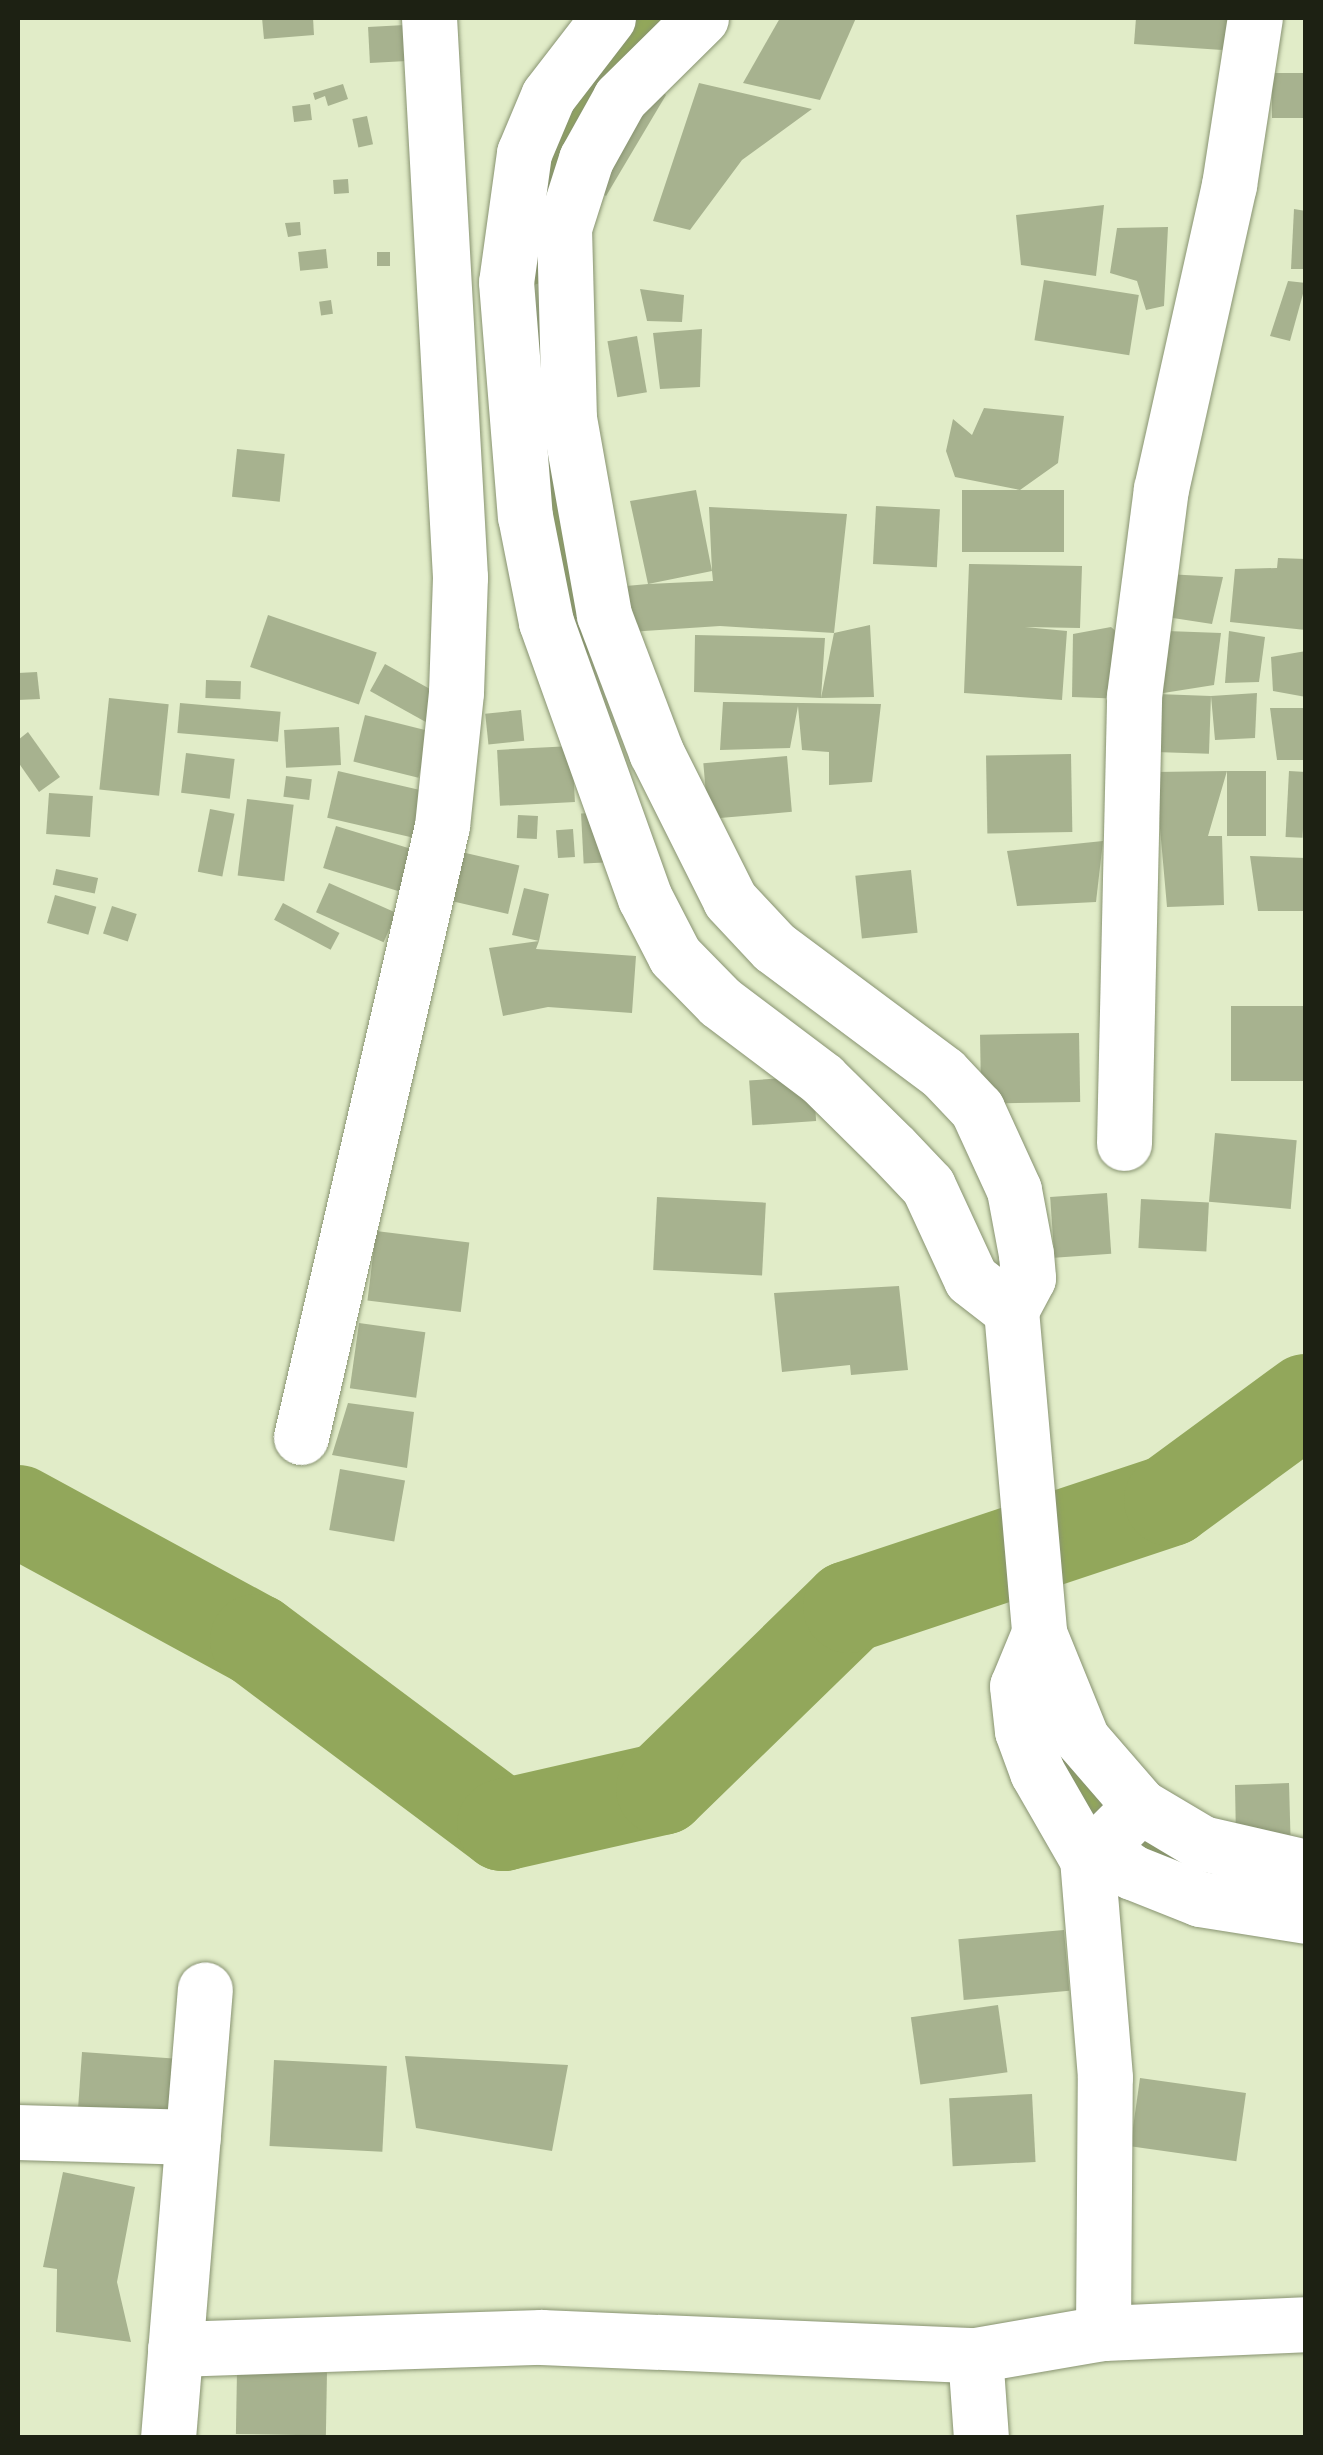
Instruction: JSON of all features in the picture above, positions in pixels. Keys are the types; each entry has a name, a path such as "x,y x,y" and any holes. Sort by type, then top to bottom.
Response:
{"street":[{"path":"300,1437 442,826 458,628 428,18"},
{"path":"608,18 548,96 524,152 506,282 543,421 574,618 564,688 604,776 644,898 675,956 720,1002 822,1080 928,1186 971,1279 1011,1319"},
{"path":"543,421 564,228 586,159 620,98 701,18"},
{"path":"1124,1143 1134,696 1161,489 1229,185 1255,18"},
{"path":"458,628 574,618"},
{"path":"574,618 656,752 730,900 774,946 942,1073 984,1121 1014,1190 1028,1278 1011,1319 1037,1616 1082,1739 1102,1770 1113,1833 1105,2077 1103,2333"},
{"path":"1037,1616 1018,1686 1022,1732 1037,1772 1113,1833 1132,1872 1200,1899 1306,1916"},
{"path":"1113,1833 1202,1842 1306,1867"},
{"path":"168,2438 205,1990"},
{"path":"18,2132 193,2138"},
{"path":"176,2349 541,2337 975,2355 1103,2333 1306,2324"},
{"path":"975,2355 981,2438"}],"building":[{"path":"262,18 313,18 314,35 264,39"},
{"path":"780,18 856,18 820,100 743,83"},
{"path":"1136,18 1239,18 1237,51 1134,44"},
{"path":"405,25 407,61 370,63 368,27"},
{"path":"1272,73 1306,73 1306,118 1272,118"},
{"path":"648,78 666,95 606,196 594,187"},
{"path":"699,83 812,109 742,160 690,230 653,221"},
{"path":"343,84 348,99 328,106 325,96 315,100 313,93"},
{"path":"310,104 312,120 294,122 292,106"},
{"path":"367,116 373,144 358,147 352,119"},
{"path":"348,179 349,193 334,194 333,180"},
{"path":"1104,205 1096,276 1021,265 1016,215"},
{"path":"1294,209 1306,211 1306,269 1291,269"},
{"path":"300,222 301,235 288,237 285,223"},
{"path":"1168,227 1164,306 1146,310 1137,281 1110,273 1117,228"},
{"path":"326,249 328,268 300,271 298,252"},
{"path":"377,252 390,252 390,266 377,266"},
{"path":"1044,280 1139,295 1129,355 1034,340"},
{"path":"1288,281 1306,283 1290,341 1270,336"},
{"path":"640,289 684,295 682,322 647,321"},
{"path":"331,300 333,314 321,316 319,302"},
{"path":"702,329 700,387 660,389 653,333"},
{"path":"637,336 647,392 617,397 607,341"},
{"path":"984,408 1064,416 1058,463 1020,490 955,477 946,451 953,419 972,435"},
{"path":"237,449 285,454 280,502 232,497"},
{"path":"696,490 712,571 648,584 630,501"},
{"path":"962,490 1064,490 1064,552 962,552"},
{"path":"876,506 940,509 937,567 873,564"},
{"path":"709,507 847,514 834,633 720,626 629,632 626,586 713,581"},
{"path":"1278,558 1306,559 1306,630 1230,622 1235,569 1277,568"},
{"path":"969,564 1082,566 1080,628 1025,627 1067,631 1062,700 964,693"},
{"path":"1166,574 1223,577 1212,624 1160,616"},
{"path":"268,615 377,652 359,704 250,667"},
{"path":"870,625 874,697 821,698 834,633"},
{"path":"1111,627 1132,645 1126,699 1072,697 1073,634"},
{"path":"1167,631 1221,633 1214,685 1157,694"},
{"path":"1229,631 1265,637 1259,682 1225,683"},
{"path":"695,635 825,638 821,698 694,692"},
{"path":"1306,651 1306,697 1273,691 1271,657"},
{"path":"385,664 448,699 433,726 370,691"},
{"path":"37,672 40,699 18,700 18,673"},
{"path":"206,680 241,681 240,699 205,698"},
{"path":"1257,693 1255,738 1215,740 1211,696"},
{"path":"1157,694 1211,696 1209,754 1155,752"},
{"path":"109,698 169,704 159,796 99,789"},
{"path":"723,702 881,704 872,782 829,785 829,752 802,750 798,706 790,748 720,750"},
{"path":"180,703 281,712 278,742 177,733"},
{"path":"1270,708 1306,708 1306,760 1277,760"},
{"path":"521,710 524,741 488,745 485,714"},
{"path":"365,715 430,731 418,778 353,762"},
{"path":"339,727 341,765 286,768 284,730"},
{"path":"28,732 60,777 39,792 18,762 18,740"},
{"path":"572,746 575,802 500,806 497,750"},
{"path":"186,753 235,759 230,799 181,793"},
{"path":"1071,754 1072,832 987,833 986,755"},
{"path":"787,756 792,812 708,819 703,763"},
{"path":"338,771 439,794 429,841 327,818"},
{"path":"1227,771 1266,771 1266,836 1227,836"},
{"path":"1227,771 1208,836 1222,836 1224,905 1167,907 1155,772"},
{"path":"1289,771 1306,772 1303,838 1286,837"},
{"path":"286,776 312,779 309,800 283,797"},
{"path":"49,793 93,796 90,837 46,834"},
{"path":"247,799 294,805 284,881 238,875"},
{"path":"210,809 235,814 222,877 198,872"},
{"path":"612,812 615,862 584,864 581,814"},
{"path":"518,815 538,816 537,839 517,838"},
{"path":"336,826 417,851 404,893 323,868"},
{"path":"573,829 575,857 558,858 556,830"},
{"path":"1103,841 1096,902 1017,906 1007,851"},
{"path":"457,851 519,865 508,914 446,900"},
{"path":"1250,856 1306,858 1306,911 1258,911"},
{"path":"56,869 98,878 95,894 53,885"},
{"path":"911,870 918,933 862,939 855,876"},
{"path":"329,883 397,913 384,942 316,912"},
{"path":"524,888 549,894 539,941 512,935"},
{"path":"55,895 96,907 88,935 47,923"},
{"path":"283,903 340,933 331,950 274,920"},
{"path":"112,906 137,914 128,942 103,934"},
{"path":"539,941 536,949 636,956 632,1013 548,1007 503,1016 489,948"},
{"path":"1231,1006 1306,1006 1306,1081 1231,1081"},
{"path":"1079,1033 1080,1102 981,1104 980,1035"},
{"path":"813,1076 816,1121 752,1125 749,1080"},
{"path":"1215,1133 1297,1140 1291,1209 1209,1202"},
{"path":"1107,1193 1111,1254 1054,1258 1050,1197"},
{"path":"657,1197 766,1203 762,1276 653,1270"},
{"path":"1141,1199 1209,1203 1206,1251 1138,1248"},
{"path":"376,1231 469,1242 461,1312 367,1300"},
{"path":"899,1286 908,1370 851,1375 850,1365 782,1372 774,1293"},
{"path":"359,1323 425,1332 416,1398 350,1388"},
{"path":"348,1403 414,1412 407,1468 332,1455"},
{"path":"340,1469 405,1480 394,1542 329,1530"},
{"path":"1289,1783 1291,1854 1236,1839 1235,1785"},
{"path":"1064,1930 1069,1991 964,2000 958,1939"},
{"path":"998,2005 1007,2072 920,2085 911,2017"},
{"path":"82,2052 177,2059 173,2115 78,2109"},
{"path":"405,2056 568,2065 552,2151 416,2128"},
{"path":"274,2060 387,2066 382,2152 269,2146"},
{"path":"1140,2078 1246,2093 1236,2161 1130,2146"},
{"path":"1032,2094 1036,2162 953,2166 949,2098"},
{"path":"63,2172 135,2187 117,2282 131,2342 56,2332 57,2269 43,2267"},
{"path":"237,2371 327,2373 326,2436 236,2434"}],"waterway":[{"path":"530,257 564,129 639,18"},
{"path":"538,392 580,627"},
{"path":"18,1511 256,1640 503,1825 662,1789 849,1607 1170,1500 1306,1400"},
{"path":"1046,1712 1094,1803 1158,1854 1249,1879"}]}
